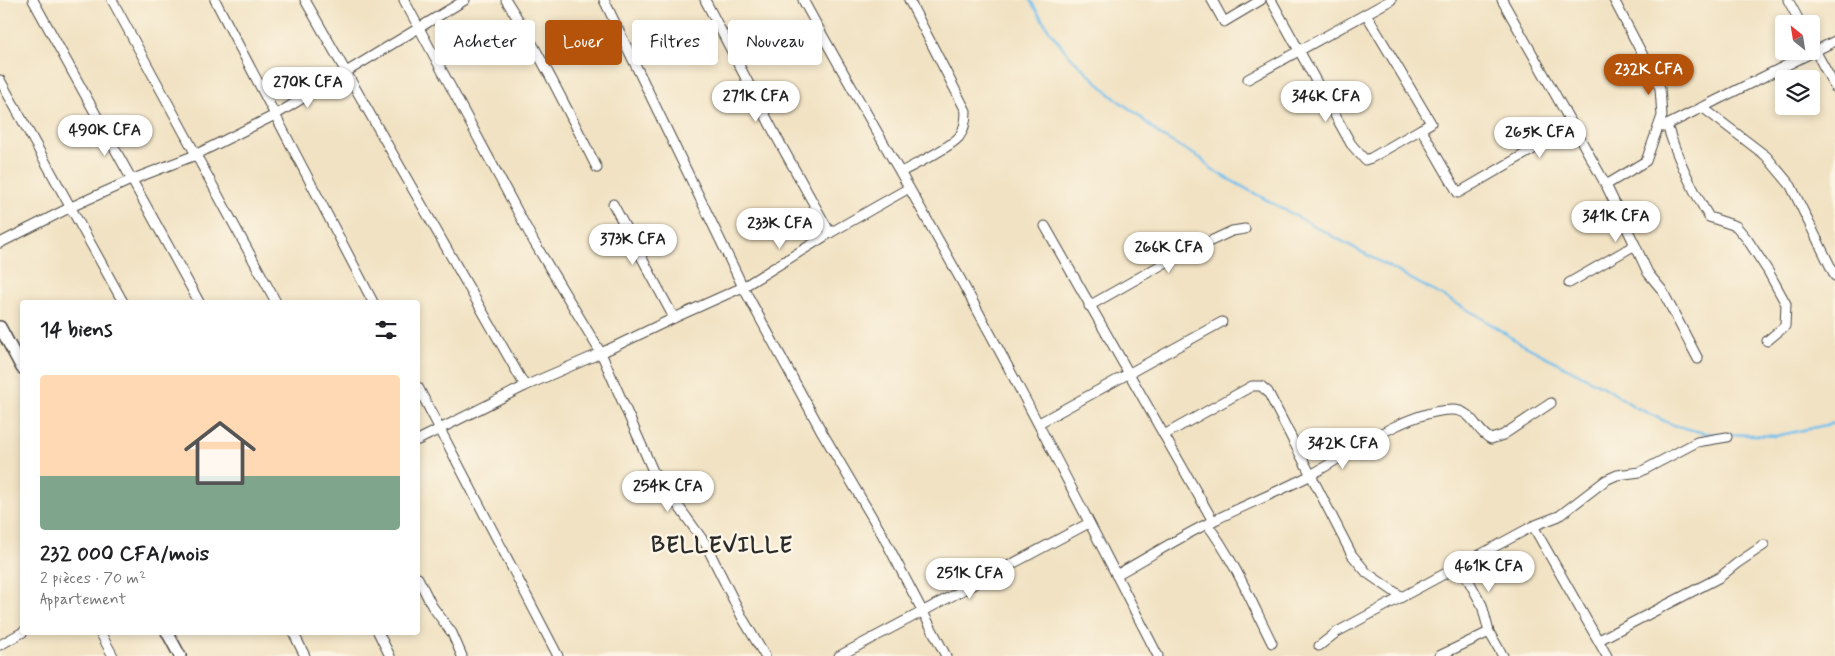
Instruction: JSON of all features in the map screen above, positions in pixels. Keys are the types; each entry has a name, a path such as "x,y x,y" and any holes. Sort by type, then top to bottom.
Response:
{"street":[{"path":"33,0 198,300"},
{"path":"112,0 275,300"},
{"path":"215,0 372,300"},
{"path":"305,0 525,386"},
{"path":"404,0 534,242 601,353 653,471 705,543 764,656"},
{"path":"0,243 71,207 131,180 196,155 275,115 466,0"},
{"path":"506,0 554,84 597,168"},
{"path":"604,0 743,287 817,423 882,534 946,656"},
{"path":"705,0 776,136 830,233"},
{"path":"803,0 834,58 901,172 1039,423 1158,656"},
{"path":"901,172 952,143 966,124 966,111 909,0"},
{"path":"1212,0 1224,22 1261,0"},
{"path":"1272,0 1351,144 1364,160 1431,123 1366,14"},
{"path":"1248,79 1391,0"},
{"path":"1502,0 1606,185 1648,273 1662,290 1698,358"},
{"path":"1614,0 1660,88 1663,127 1708,217 1736,226 1768,271 1786,304 1785,326 1767,341"},
{"path":"1788,0 1796,15"},
{"path":"1820,45 1835,41"},
{"path":"1820,59 1835,86"},
{"path":"1606,185 1646,160 1663,127 1789,60"},
{"path":"0,80 122,300"},
{"path":"1702,107 1766,156 1791,186 1835,276"},
{"path":"1421,129 1458,193 1573,126"},
{"path":"420,439 525,386 743,287 830,233 909,188"},
{"path":"614,204 674,318"},
{"path":"1044,226 1164,435 1242,581 1272,643"},
{"path":"1089,306 1170,260 1232,231 1245,229"},
{"path":"1569,283 1635,245"},
{"path":"1039,423 1222,322"},
{"path":"0,327 20,364"},
{"path":"1164,435 1252,386 1261,386 1268,392 1352,555 1367,573 1402,597"},
{"path":"420,391 558,656"},
{"path":"1116,575 1210,523 1310,475 1393,428 1424,414 1452,410 1464,412 1471,417 1482,435 1491,439 1503,435 1551,403"},
{"path":"1319,646 1337,632 1460,565 1532,526 1558,516 1606,480 1640,472 1697,442 1727,437"},
{"path":"844,655 1089,523"},
{"path":"1532,526 1607,656"},
{"path":"1599,640 1720,577 1764,545"},
{"path":"1460,565 1482,605 1489,632 1503,656"},
{"path":"420,582 432,606 452,634 462,656"},
{"path":"1439,656 1489,632"},
{"path":"0,645 20,634"},
{"path":"102,635 113,656"},
{"path":"169,635 180,656"},
{"path":"294,635 305,656"},
{"path":"380,635 390,656"}],"waterway":[{"path":"1030,0 1049,30 1068,54 1112,96 1138,115 1160,135 1202,159 1212,170 1477,315 1518,342 1609,390 1635,407 1673,425 1704,433 1723,434"},
{"path":"1728,434 1776,436 1835,423"}],"district":[{"name":"BELLEVILLE","path":"722,544"}]}
